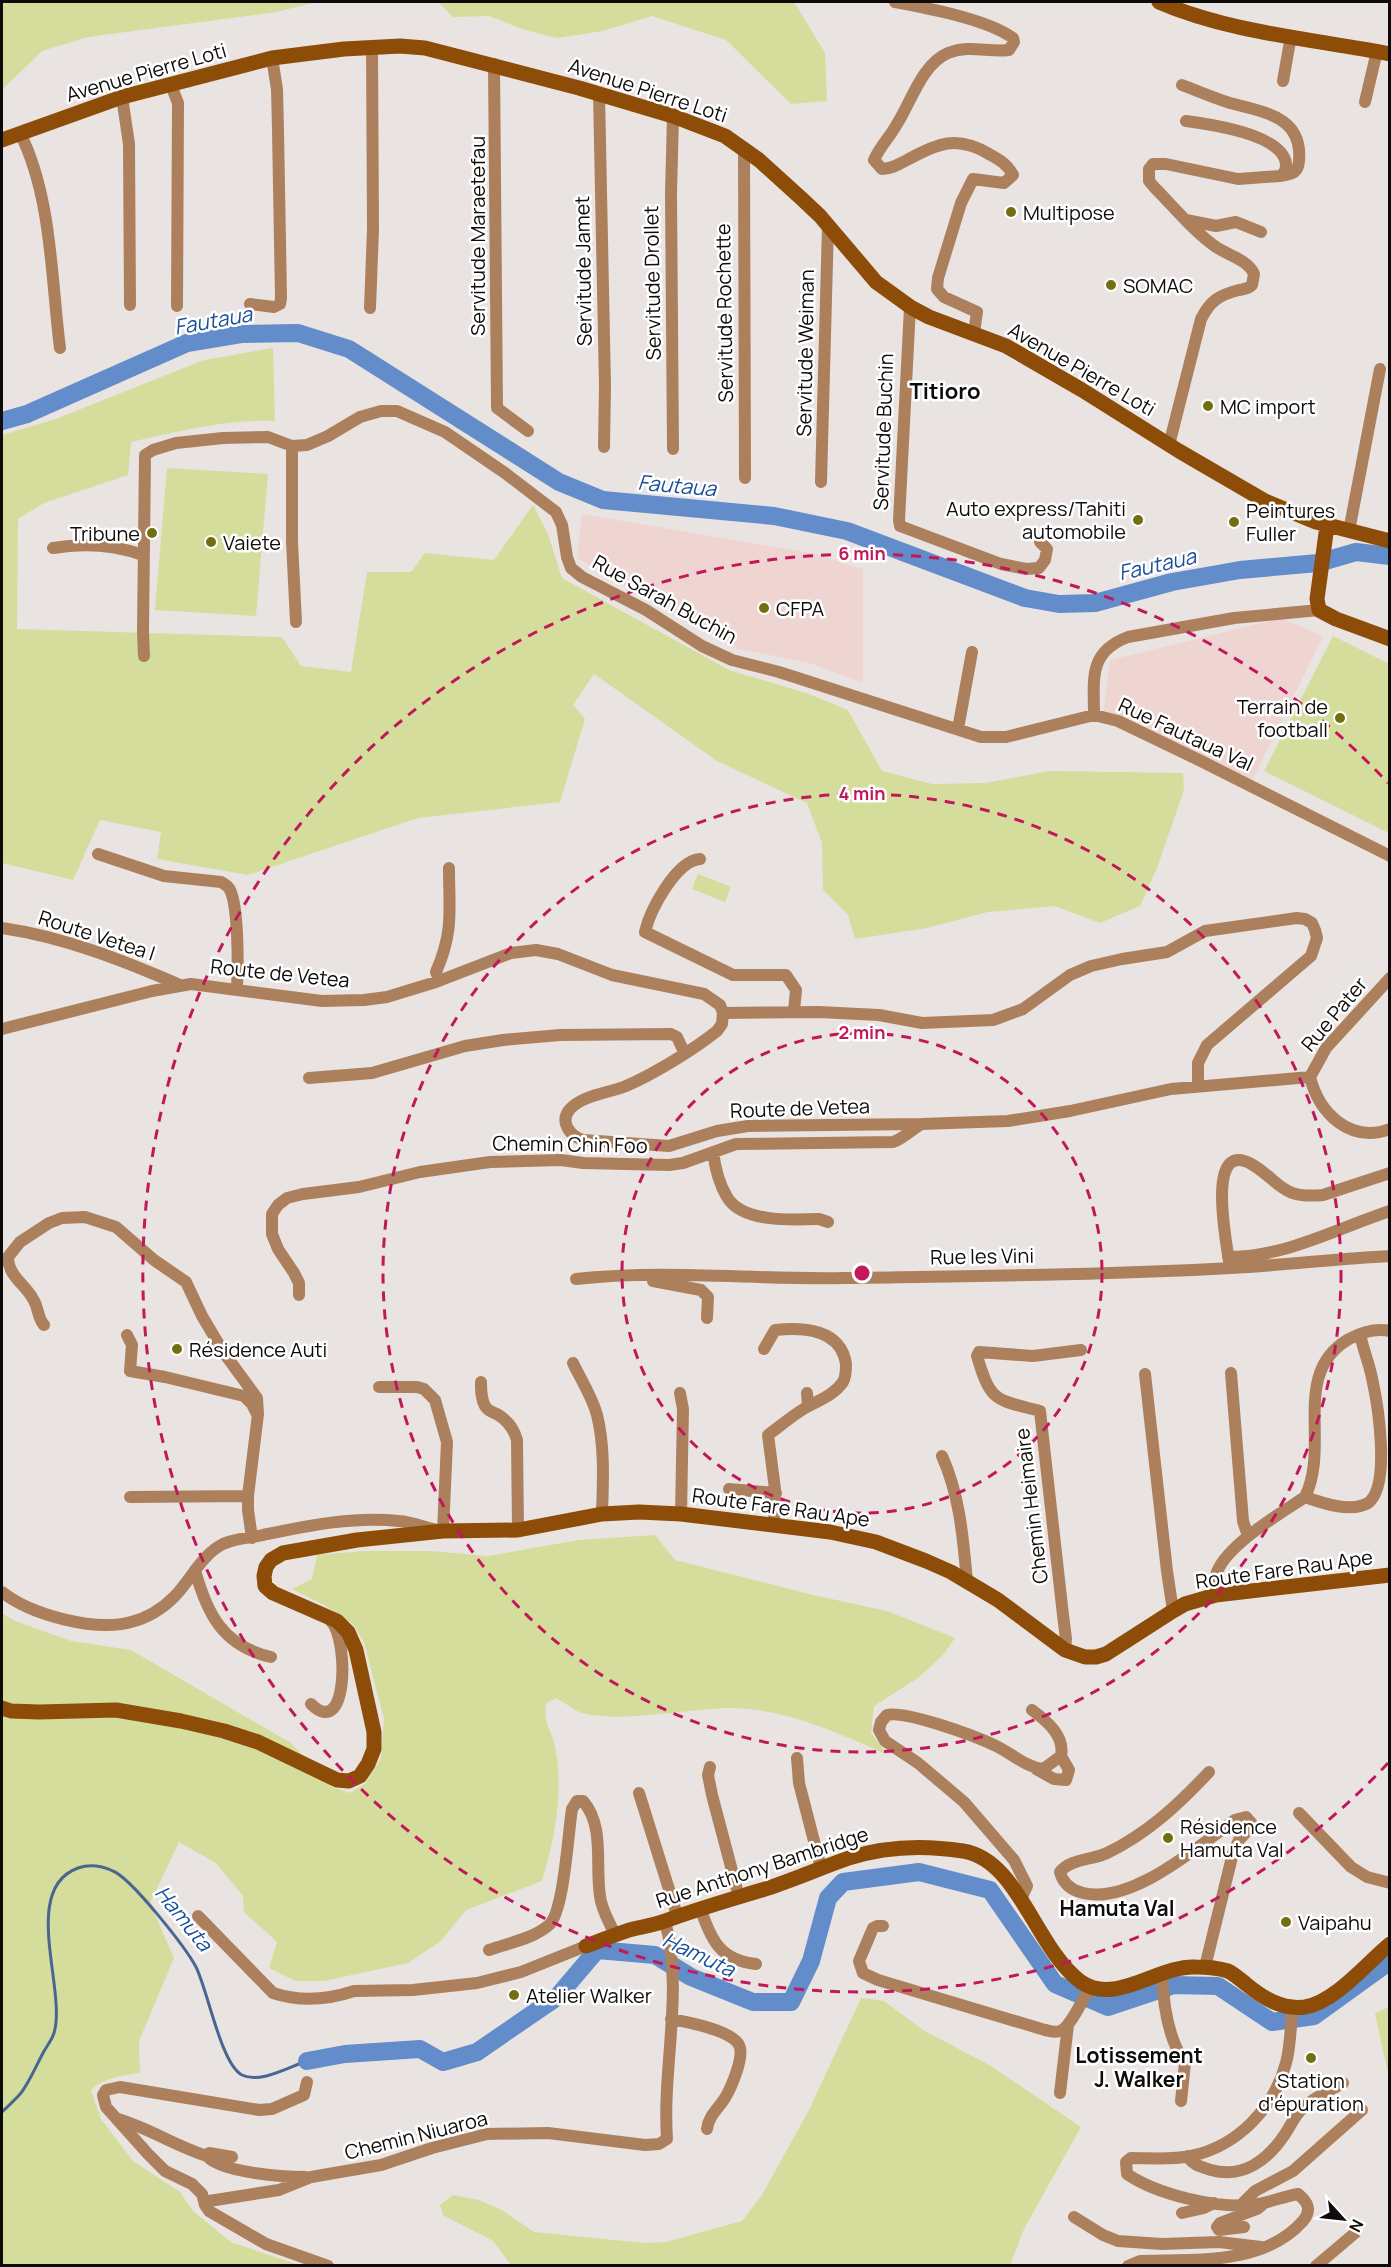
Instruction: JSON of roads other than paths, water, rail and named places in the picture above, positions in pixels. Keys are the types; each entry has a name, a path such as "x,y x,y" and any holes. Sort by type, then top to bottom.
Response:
{"main road":[{"path":"1159,2 1215,21 1383,53"},
{"name":"Avenue Pierre Loti","path":"2,140 122,97 272,58 372,47 425,48 453,57 494,64 599,94 674,116 725,136 744,148 828,225 876,282 910,307 929,317 1006,346 1265,501 1327,526 1389,541"},
{"path":"1327,526 1317,599 1319,610 1336,619 1389,639"},
{"name":"Route Fare Rau Ape","path":"326,1616 273,1593 266,1586 264,1576 271,1560 283,1553 357,1540 443,1531 518,1530 602,1514 659,1512 681,1514 855,1536 876,1542 926,1561 967,1581 998,1600 1065,1650 1085,1657 1106,1654 1185,1604 1216,1595 1389,1575"},
{"path":"2,1708 11,1711 39,1712 116,1710 181,1721 258,1742 337,1780 349,1781 360,1776 368,1764 374,1749 374,1732 356,1650 348,1632 337,1621 326,1616"},
{"name":"Rue Anthony Bambridge","path":"586,1947 615,1935 739,1897 859,1855 910,1846 966,1851 986,1859 998,1868 1021,1899 1045,1942 1059,1960 1088,1989"},
{"path":"1088,1989 1112,1990 1162,1976 1187,1966 1205,1967 1229,1972 1263,1998 1292,2016 1337,1990 1389,1944"}],"street":[{"path":"895,2 943,11 981,23 1013,38 1014,42 1009,50 981,48 959,50 946,54 929,68 874,160 882,169 890,169 929,148 949,142 975,146 1008,165 1012,175 1004,183 973,179 962,203 938,278 937,289 944,297 977,312 974,333"},
{"path":"1283,81 1291,36"},
{"path":"370,308 373,249 372,47"},
{"path":"1365,102 1383,53"},
{"path":"250,304 274,307 280,304 278,109 272,58"},
{"name":"Servitude Maraetefau","path":"494,64 497,408 528,431"},
{"path":"171,84 178,103 177,306"},
{"path":"1169,445 1207,307 1221,295 1248,288 1254,280 1252,270 1247,264 1216,246 1186,220 1149,182 1149,169 1153,164 1166,164 1238,179 1294,174 1298,170 1299,162 1296,136 1286,123 1273,114 1230,103 1182,85"},
{"name":"Servitude Jamet","path":"599,94 605,386 604,447"},
{"path":"122,97 129,144 129,305"},
{"name":"Servitude Drollet","path":"673,450 670,194 674,116"},
{"path":"1186,121 1232,129 1271,144 1284,157 1286,168 1280,176"},
{"path":"20,133 41,190 60,348"},
{"name":"Servitude Rochette","path":"744,148 745,478"},
{"path":"1186,220 1216,226 1236,222 1261,232"},
{"name":"Servitude Weiman","path":"821,482 828,225"},
{"name":"Servitude Buchin","path":"910,307 903,412 900,526 1001,564 1026,569 1039,568 1045,560 1047,549 1040,542"},
{"path":"1349,531 1380,369"},
{"name":"Rue Sarah Buchin","path":"143,558 145,455 153,450 176,443 223,438 268,437 292,446 319,441 360,417 381,411 397,411 445,432 506,473 556,512 562,525 571,568 582,577 646,610 702,646 732,660 779,672 981,737 1006,737 1094,715"},
{"path":"292,446 292,542 296,622"},
{"path":"53,548 100,546 125,549 143,558 144,656"},
{"name":"Rue Fautaua Val","path":"1319,610 1260,614 1207,622 1116,641 1099,658 1094,683 1094,715 1118,721 1389,856"},
{"path":"958,729 972,652"},
{"path":"98,854 164,876 221,882 226,885 229,888 235,915 237,989"},
{"path":"700,859 693,859 678,870 649,918 645,932 733,975 786,975 796,990 794,1011"},
{"path":"439,981 436,972 448,943 450,926 448,867"},
{"path":"723,1013 794,1011 879,1015 922,1023 993,1020 1023,1010 1070,975 1091,966 1167,952 1205,931 1297,918 1312,923 1317,938 1311,956 1207,1046 1198,1063 1198,1086"},
{"name":"Route Vetea I","path":"2,928 80,946 130,963 180,985"},
{"name":"Route de Vetea","path":"180,985 198,984 340,1002 387,997 439,981 511,953 546,950 612,975 704,993 720,1005 723,1013 722,1024 717,1031 655,1071 625,1086 573,1106 566,1117 567,1129 574,1138 583,1140 669,1146 717,1131 748,1126 977,1123 1037,1117 1171,1089 1310,1077"},
{"name":"Rue Pater","path":"1310,1077 1326,1048 1389,978"},
{"path":"2,1029 180,985"},
{"path":"309,1078 372,1073 465,1046 560,1035 671,1034 677,1037 684,1052"},
{"path":"1310,1077 1325,1110 1343,1126 1359,1132 1371,1133 1389,1129"},
{"name":"Chemin Chin Foo","path":"299,1294 299,1283 278,1249 272,1234 272,1214 287,1198 369,1185 420,1172 475,1164 561,1160 583,1163 669,1165 682,1163 719,1148 746,1143 893,1142 900,1140 907,1132 921,1124"},
{"path":"713,1152 715,1166 727,1198 736,1206 767,1218 819,1219 828,1222"},
{"path":"1389,1173 1323,1194 1304,1195 1285,1191 1252,1164 1237,1161 1230,1163 1224,1169 1222,1194 1222,1216 1229,1263 1292,1245 1389,1211"},
{"path":"44,1325 39,1319 35,1301 9,1266 8,1257 12,1250 42,1228 62,1218 85,1217 116,1227 154,1260 186,1282 202,1316 224,1353 257,1398 258,1415 248,1496 252,1538"},
{"name":"Rue les Vini","path":"576,1279 601,1276 699,1275 815,1279 1389,1256"},
{"path":"639,1276 702,1290 708,1297 707,1318"},
{"path":"764,1349 775,1330 811,1329 826,1335 838,1345 845,1357 846,1370 845,1380 827,1397 808,1406 768,1436 776,1493 774,1525"},
{"path":"1216,1595 1217,1574 1221,1564 1248,1536 1305,1497 1313,1473 1316,1390 1323,1362 1331,1352 1360,1334 1371,1331 1389,1331"},
{"path":"1305,1497 1338,1505 1362,1505 1370,1502 1380,1487 1383,1463 1379,1416 1360,1334"},
{"path":"127,1335 132,1345 130,1371 176,1379 244,1396 258,1415"},
{"name":"Chemin Heimaire","path":"1065,1650 1064,1615 1040,1411 995,1396 986,1385 977,1356 979,1352 1033,1356 1081,1350"},
{"path":"573,1363 597,1415 602,1456 602,1514"},
{"path":"1231,1373 1243,1521 1248,1536"},
{"path":"1145,1374 1173,1611"},
{"path":"481,1382 484,1406 515,1431 518,1440 518,1530"},
{"path":"2,1592 20,1605 51,1616 100,1625 131,1622 163,1606 210,1552 223,1544 236,1540 334,1522 353,1521 399,1521 443,1531 447,1442 435,1400 424,1389 417,1387 379,1387"},
{"path":"680,1393 683,1409 681,1514"},
{"path":"807,1393 808,1406"},
{"path":"942,1456 955,1488 959,1508 967,1581"},
{"path":"729,1489 776,1493"},
{"path":"130,1497 248,1496"},
{"path":"195,1570 201,1590 217,1625 225,1634 247,1649 271,1657"},
{"path":"311,1704 321,1710 334,1708 340,1700 342,1660 339,1635 334,1624 326,1616"},
{"path":"1021,1899 1028,1886 1014,1860 964,1802 918,1763 885,1741 880,1734 879,1726 887,1715 901,1715 949,1728 987,1742 1054,1779 1066,1780 1068,1770 1061,1756 1061,1741 1044,1719 1032,1710"},
{"path":"1035,1768 1048,1767 1061,1756"},
{"path":"798,1758 799,1783 821,1868"},
{"path":"710,1767 708,1775 712,1795 739,1897"},
{"path":"1205,1967 1233,1853 1239,1840 1250,1828 1250,1819 1246,1817 1235,1820 1152,1876 1112,1894 1078,1892 1062,1881 1060,1872 1065,1866 1105,1854 1144,1832 1172,1809 1209,1772"},
{"name":"Chemin Niuaroa","path":"205,2205 209,2201 279,2190 311,2177 381,2165 432,2148 487,2134 547,2132 645,2145 659,2144 667,2139 666,2088 672,1978 671,1918 639,1793"},
{"path":"489,1950 547,1927 555,1918 572,1809 578,1801 583,1802 592,1811 597,1829 600,1899 615,1935"},
{"path":"1299,1813 1351,1867 1366,1877 1389,1883"},
{"path":"700,1908 709,1932 718,1947 729,1958 756,1965"},
{"name":"Rue Anthony Bambridge","path":"198,1916 273,1993 289,1999 306,2000 338,1996 354,1991 420,1990 477,1983 530,1969 586,1947"},
{"path":"883,1926 873,1928 859,1961 863,1973 878,1980 1056,2032 1068,2025 1088,1989"},
{"path":"1162,1976 1163,1994 1178,2054 1185,2063 1181,2101"},
{"path":"1128,2265 1140,2261 1225,2258 1243,2255 1292,2231 1308,2213 1309,2206 1306,2200 1298,2194 1265,2203 1242,2205 1214,2203 1151,2186 1127,2174 1125,2168 1126,2162 1131,2158 1172,2158 1209,2150 1227,2141 1259,2116 1272,2099 1281,2080 1287,2061 1292,2016"},
{"path":"671,2019 710,2028 729,2036 738,2043 741,2049 737,2069 726,2097 713,2112 707,2129"},
{"path":"1060,2093 1068,2025"},
{"path":"308,2082 303,2095 272,2109 259,2110 120,2087 106,2090 103,2095 106,2108 148,2154 165,2171 192,2184 202,2194 209,2211 266,2244 328,2265"},
{"path":"1188,2156 1190,2161 1200,2167 1216,2171 1241,2171 1254,2166 1268,2156 1301,2109 1343,2083"},
{"path":"1242,2205 1255,2191 1293,2171 1362,2109"},
{"path":"117,2118 171,2143 207,2156 217,2163 253,2173 311,2177"},
{"path":"207,2156 209,2153 214,2153 232,2157"},
{"path":"1182,2213 1214,2203"},
{"path":"1244,2227 1219,2230 1217,2227 1220,2223 1257,2209 1265,2203"},
{"path":"1074,2217 1103,2235 1118,2241 1162,2244 1226,2243 1262,2247"},
{"path":"1316,2265 1355,2233"}],"waterway":[{"name":"Fautaua","path":"2,421 27,414 187,343 241,334 298,333 349,349 559,482 603,500 774,516 847,531 1025,598 1059,604 1095,603 1172,582 1240,570 1318,563 1356,552 1390,556"},
{"name":"Hamuta","path":"2,2112 19,2096 54,2033 55,1992 48,1918 52,1897 61,1879 82,1867 105,1868 122,1877 170,1930 196,1967 221,2042 234,2068 242,2075 266,2076 307,2061"},
{"name":"Hamuta","path":"307,2061 345,2054 420,2049 443,2062 477,2052 557,1997 597,1950 655,1955 691,1977 753,2002 791,2002 811,1961 828,1898 843,1882 919,1872 990,1890 1055,1984 1108,2007 1174,1985 1218,1986 1272,2022 1314,2016 1390,1961"}],"place":[{"name":"Multipose","path":"1011,212"},
{"name":"SOMAC","path":"1111,285"},
{"name":"MC import","path":"1208,406"},
{"name":"Auto express/Tahiti automobile","path":"1138,520"},
{"name":"Peintures Fuller","path":"1234,522"},
{"name":"Tribune","path":"152,533"},
{"name":"Vaiete","path":"211,542"},
{"name":"CFPA","path":"764,608"},
{"name":"Terrain de football","path":"1340,718"},
{"name":"Résidence Auti","path":"177,1349"},
{"name":"Résidence Hamuta Val","path":"1168,1838"},
{"name":"Vaipahu","path":"1286,1922"},
{"name":"Atelier Walker","path":"514,1995"},
{"name":"Station d'épuration","path":"1311,2058"}],"district":[{"name":"Titioro","path":"945,391"},
{"name":"Hamuta Val","path":"1117,1908"},
{"name":"Lotissement J. Walker","path":"1139,2067"}]}
